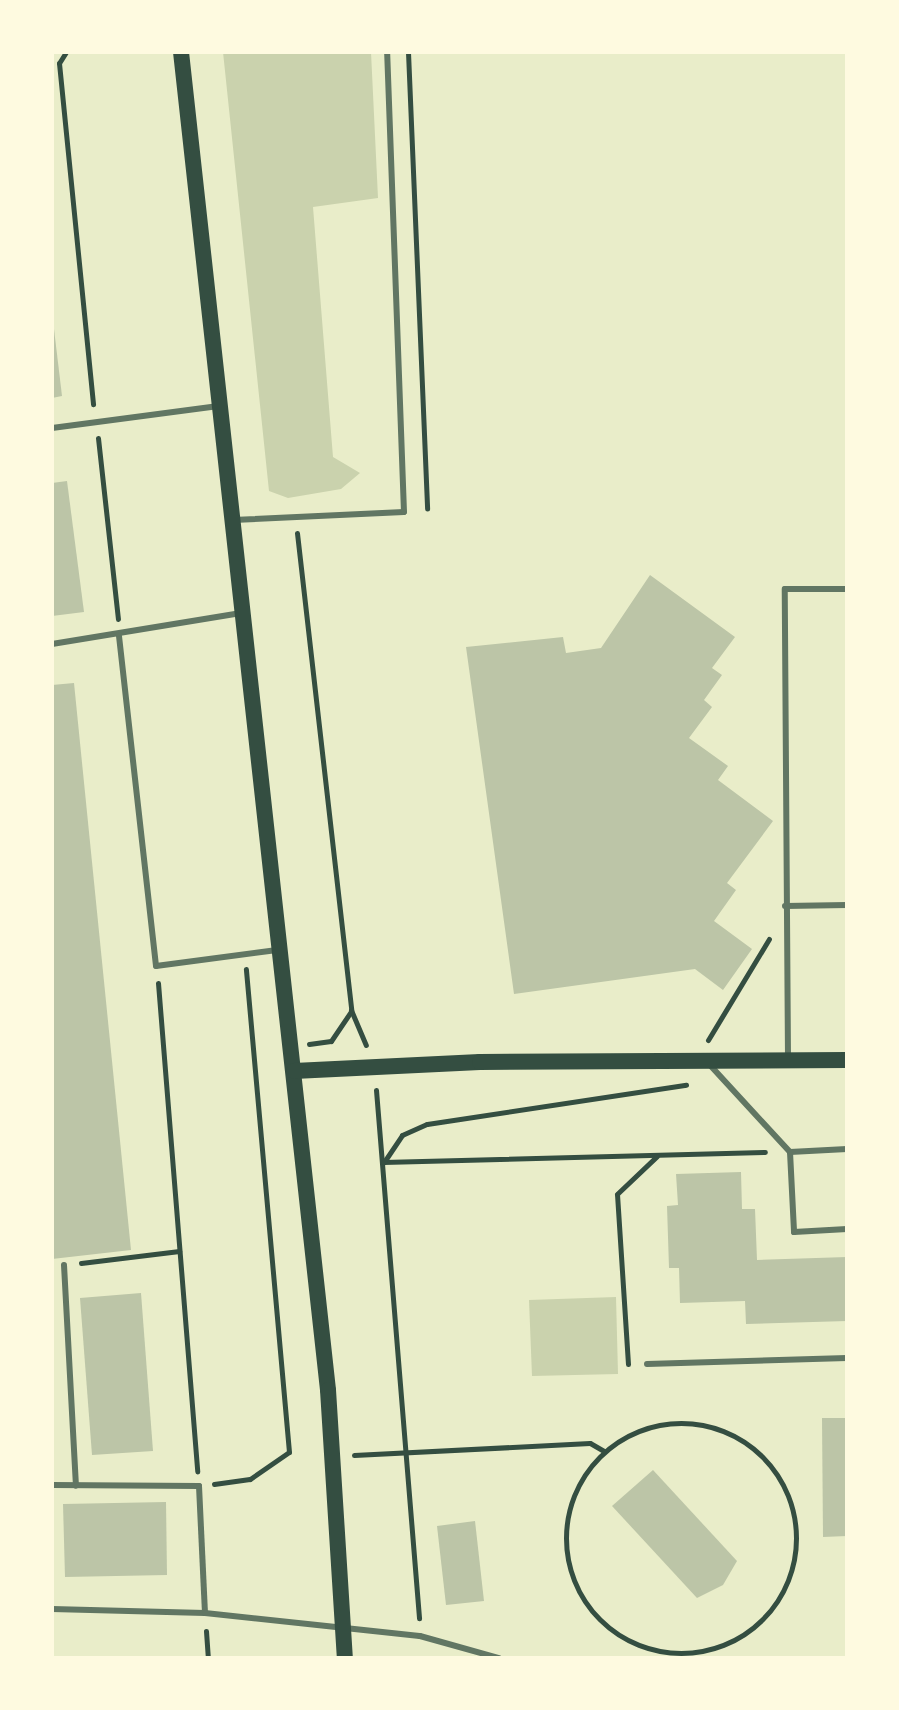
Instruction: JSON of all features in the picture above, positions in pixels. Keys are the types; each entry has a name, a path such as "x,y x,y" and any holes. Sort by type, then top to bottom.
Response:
{"main road":[{"path":"181,52 294,1071 333,1457 345,1658"},
{"path":"294,1071 480,1062 847,1060"}],"lane":[{"path":"233,520 404,512 387,52"},
{"path":"52,428 219,406"},
{"path":"789,1061 785,906 785,589 847,589"},
{"path":"52,644 119,636 243,613"},
{"path":"119,636 156,966 281,949"},
{"path":"785,906 847,905"},
{"path":"707,1062 790,1152 794,1232 847,1229"},
{"path":"790,1152 847,1149"},
{"path":"64,1265 76,1486"},
{"path":"647,1364 847,1358"},
{"path":"52,1485 199,1486 205,1613"},
{"path":"52,1609 205,1613 420,1636 499,1658"}],"path":[{"path":"66,52 59,63 60,79 119,636"},
{"path":"408,52 427,509"},
{"path":"156,966 199,1486 250,1479 289,1452 257,1048 244,954"},
{"path":"694,1081 678,1089 427,1124 402,1135 383,1162 790,1152"},
{"path":"647,1364 628,1364 617,1194 658,1155"},
{"path":"64,1265 179,1251"},
{"path":"687,1422 731,1433 767,1460 789,1498 797,1541 787,1584 762,1620 726,1644 680,1653 634,1643 596,1616 572,1576 565,1530 577,1486 604,1451 643,1428 687,1422"},
{"path":"333,1457 590,1443 604,1451"},
{"path":"205,1613 208,1658"}],"green space":[{"path":"223,52 371,52 378,198 313,207 333,457 360,473 341,489 288,498 269,491"},
{"path":"616,1297 618,1374 532,1376 529,1300"}],"building":[{"path":"52,330 62,396 52,398"},
{"path":"67,481 84,612 52,616 52,483"},
{"path":"650,575 735,637 712,668 722,675 704,700 712,707 689,738 728,766 718,780 773,821 727,883 736,890 714,921 752,949 723,990 695,969 514,994 466,647 563,637 566,653 601,648"},
{"path":"74,683 131,1250 52,1259 52,685"},
{"path":"741,1172 742,1209 755,1209 757,1260 847,1257 847,1321 746,1324 745,1301 680,1303 679,1268 669,1268 667,1206 678,1205 676,1174"},
{"path":"141,1293 153,1451 92,1455 80,1298"},
{"path":"822,1418 847,1418 847,1536 823,1537"},
{"path":"653,1470 737,1561 723,1585 697,1598 612,1506"},
{"path":"166,1502 167,1575 65,1577 63,1504"},
{"path":"475,1521 484,1601 446,1605 437,1526"}]}
